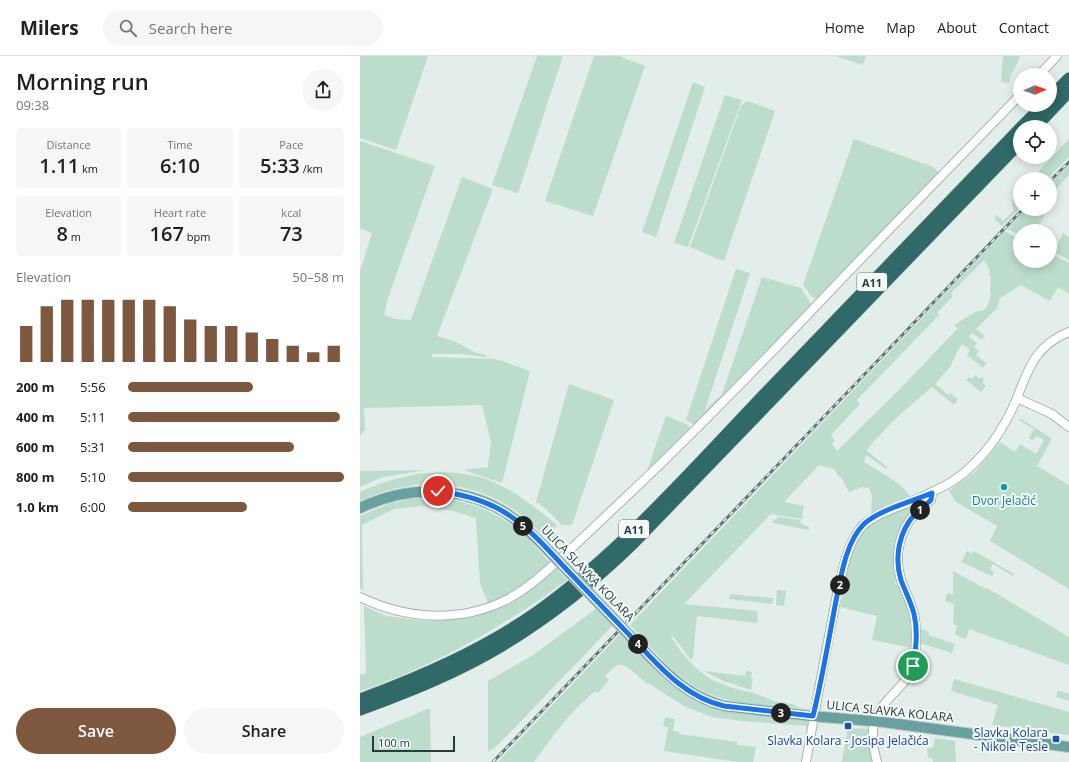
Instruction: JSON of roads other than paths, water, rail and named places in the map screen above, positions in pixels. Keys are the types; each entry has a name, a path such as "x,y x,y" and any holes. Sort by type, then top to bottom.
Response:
{"highway":[{"path":"1057,90 1069,78"},
{"path":"1043,120 1069,92"},
{"name":"A11","path":"1029,120 1036,112"},
{"name":"A11","path":"360,699 431,671 494,639 536,612 573,584 605,556 671,492 1013,136"},
{"name":"A11","path":"360,710 424,685 501,647 543,620 586,587 634,543 1013,150"},
{"path":"360,694 383,691"}],"main road":[{"name":"ULICA SLAVKA KOLARA","path":"360,508 385,498 411,492 431,491 458,494 481,501 504,512 517,521 545,546 652,658 685,689 714,704 743,709 874,721 1069,746"}],"street":[{"path":"1046,68 1057,56"},
{"path":"360,596 383,607 405,613 423,616 448,615 483,609 504,601 526,588 553,566 696,430 1013,102"},
{"path":"806,762 813,716 836,602 847,556 856,533 867,521 891,509 932,493 951,483 972,467 998,435 1017,398 1025,375 1037,355 1049,342 1069,332"},
{"path":"1017,398 1052,414 1069,427"},
{"path":"877,762 872,740 874,721 882,706 907,679 913,666 915,656 915,619 911,603 901,579 898,563 898,552 907,524 915,514 931,500 932,493"}],"railway":[{"path":"1057,174 1069,162"},
{"path":"493,762 1016,216"}],"place":[{"name":"Dvor Jelačić","path":"1004,487"},
{"name":"Slavka Kolara - Josipa Jelačića","path":"848,726"},
{"name":"Slavka Kolara - Nikole Tesle","path":"1056,739"}]}
